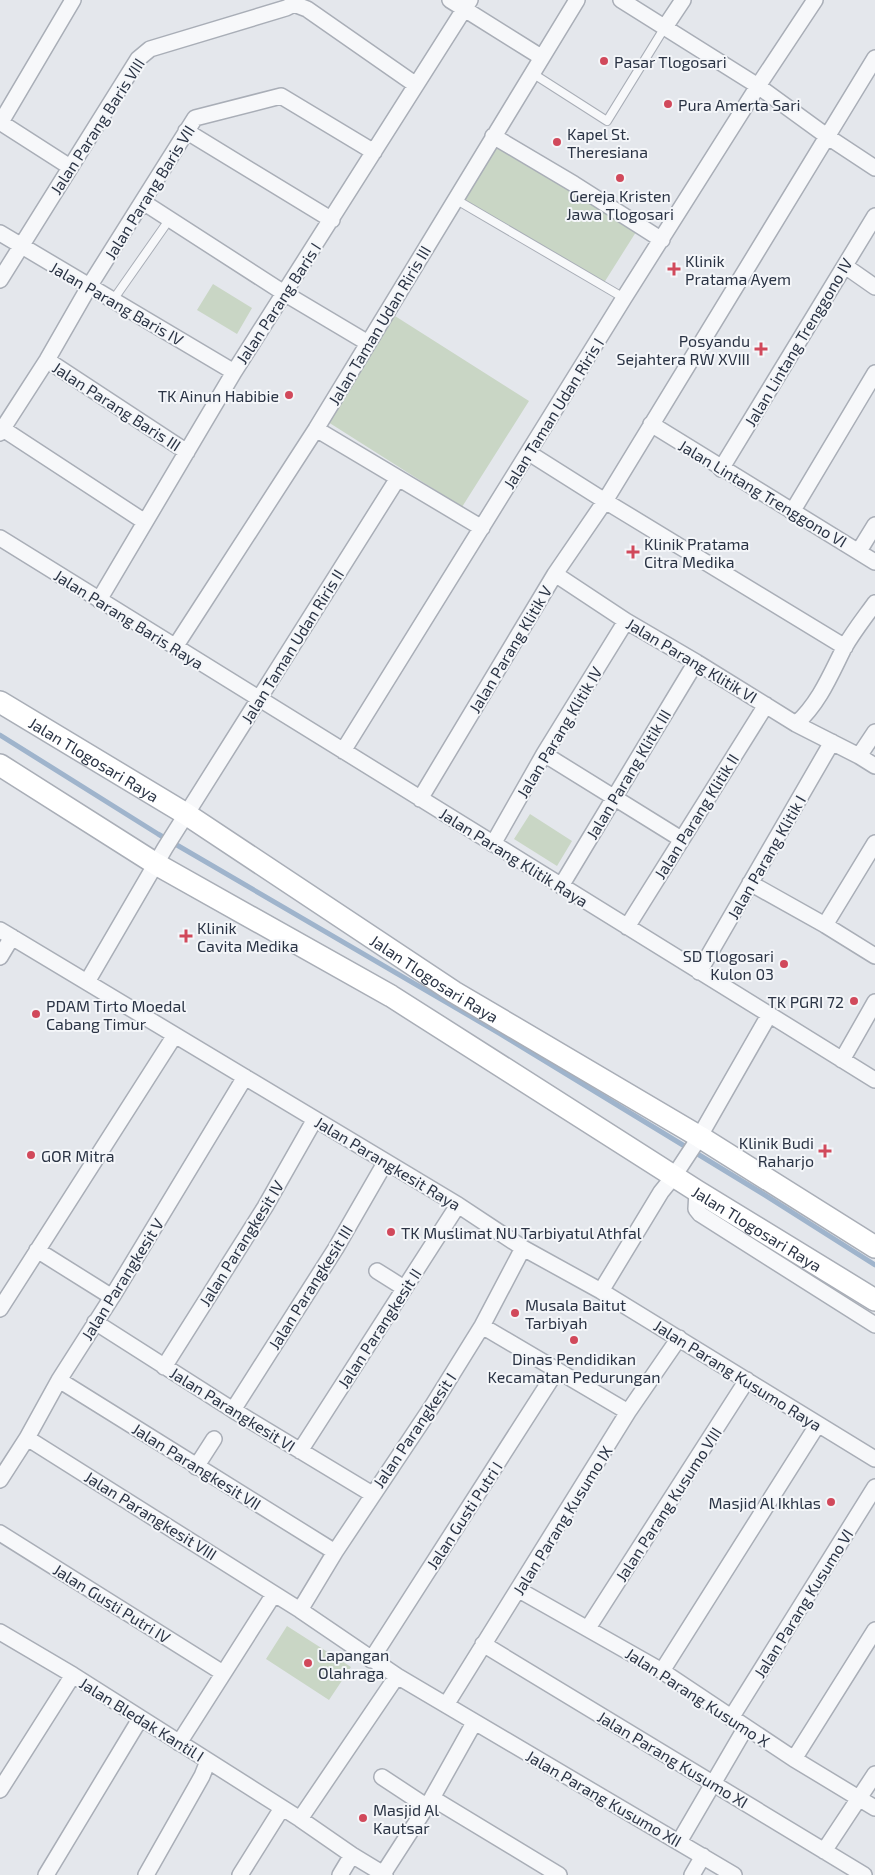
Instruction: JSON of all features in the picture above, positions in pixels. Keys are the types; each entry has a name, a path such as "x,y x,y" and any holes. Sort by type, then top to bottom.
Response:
{"street":[{"path":"70,166 0,122 72,0"},
{"path":"450,0 467,5 541,58"},
{"name":"Jalan Taman Udan Riris III","path":"175,647 316,429 577,0"},
{"path":"622,0 758,86 828,137 875,168"},
{"path":"665,27 683,0"},
{"name":"Jalan Taman Udan Riris I","path":"343,751 624,298 814,0"},
{"name":"Jalan Parang Baris VIII","path":"0,280 138,59 150,48 294,4 307,9 416,85"},
{"name":"Jalan Parang Baris I","path":"99,600 234,372 467,5"},
{"name":"Jalan Parang Klitik V","path":"420,799 554,574 605,502 875,58"},
{"name":"Jalan Parang Baris VII","path":"1,431 47,360 90,286 195,118 281,96 374,152"},
{"path":"186,130 332,220"},
{"path":"493,136 574,184 662,240"},
{"path":"143,202 284,293 368,343"},
{"name":"Jalan Lintang Trenggono IV","path":"722,468 875,216"},
{"name":"Jalan Parang Baris IV","path":"0,234 234,372"},
{"path":"844,266 875,287"},
{"name":"Jalan Parang Baris III","path":"47,360 187,452"},
{"path":"792,512 875,373"},
{"name":"Jalan Lintang Trenggono VI","path":"651,424 875,562"},
{"path":"316,429 482,528"},
{"path":"1,431 146,522"},
{"path":"528,453 605,502 845,647"},
{"name":"Jalan Taman Udan Riris II","path":"87,982 184,818 398,478"},
{"path":"859,551 875,525"},
{"name":"Jalan Parang Baris Raya","path":"0,538 259,699"},
{"name":"Jalan Parang Klitik VI","path":"554,574 796,724 875,766"},
{"path":"796,724 809,712 826,686 845,647 875,602"},
{"name":"Jalan Parang Klitik IV","path":"493,844 544,754 626,620"},
{"name":"Jalan Parang Klitik III","path":"561,886 696,662"},
{"name":"Jalan Parang Klitik Raya","path":"259,699 875,1080"},
{"name":"Jalan Tlogosari Raya","path":"0,702 454,992 875,1247"},
{"name":"Jalan Parang Klitik II","path":"626,927 766,705"},
{"path":"859,756 875,732"},
{"name":"Jalan Parang Klitik I","path":"699,972 832,742"},
{"path":"544,754 681,839"},
{"name":"Jalan Tlogosari Raya","path":"0,766 161,856 391,996 676,1175 697,1191 875,1300"},
{"path":"825,925 875,843"},
{"path":"750,882 875,956"},
{"path":"0,957 6,934"},
{"name":"Jalan Parangkesit Raya","path":"6,934 385,1163 458,1205 523,1248 601,1291"},
{"path":"842,1060 875,1002"},
{"path":"601,1291 661,1192 676,1175 698,1139 769,1015"},
{"path":"0,1309 175,1035"},
{"name":"Jalan Parangkesit V","path":"0,1480 27,1438 59,1380 112,1297 245,1077"},
{"name":"Jalan Parangkesit IV","path":"164,1366 265,1207 315,1119"},
{"name":"Jalan Parangkesit III","path":"233,1410 336,1248 385,1163"},
{"path":"697,1191 696,1209 700,1214 875,1325"},
{"name":"Jalan Parangkesit II","path":"300,1451 458,1205"},
{"name":"Jalan Parangkesit I","path":"300,1610 372,1494 433,1405 482,1326 523,1248"},
{"path":"37,1250 112,1297"},
{"path":"377,1270 404,1288"},
{"name":"Jalan Parang Kusumo Raya","path":"601,1291 875,1459"},
{"name":"Jalan Parangkesit VI","path":"95,1322 233,1410 372,1494"},
{"path":"482,1326 628,1412"},
{"name":"Jalan Parang Kusumo IX","path":"446,1704 519,1590 628,1412 679,1338"},
{"name":"Jalan Gusti Putri I","path":"371,1660 557,1370"},
{"name":"Jalan Parangkesit VII","path":"59,1380 335,1552"},
{"name":"Jalan Parang Kusumo VIII","path":"588,1628 747,1380"},
{"path":"662,1672 818,1424"},
{"name":"Jalan Parangkesit VIII","path":"27,1438 300,1610 371,1660"},
{"path":"196,1467 214,1440"},
{"name":"Jalan Parang Kusumo VI","path":"730,1718 875,1487"},
{"name":"Jalan Gusti Putri IV","path":"0,1534 224,1673"},
{"name":"Jalan Parang Kusumo X","path":"519,1590 662,1672 794,1759 875,1808"},
{"path":"179,1743 274,1594"},
{"path":"794,1759 875,1630"},
{"name":"Jalan Bledak Kantil I","path":"0,1632 208,1761 384,1874"},
{"name":"Jalan Parang Kusumo XI","path":"483,1644 864,1875"},
{"name":"Jalan Parang Kusumo XII","path":"371,1660 446,1704 474,1723 734,1875"},
{"path":"0,1790 73,1676"},
{"path":"300,1819 397,1676"},
{"path":"46,1875 140,1719"},
{"path":"384,1874 429,1802 474,1723"},
{"path":"679,1842 746,1728"},
{"path":"146,1875 202,1776 208,1761"},
{"path":"824,1851 875,1774"},
{"path":"382,1777 560,1875"},
{"path":"240,1875 282,1808"},
{"path":"340,1875 352,1855"},
{"path":"692,1875 703,1856"}],"lane":[{"path":"532,73 607,121 665,27"},
{"path":"455,199 624,298"},
{"path":"113,300 169,220"}],"green space":[{"path":"498,145 636,232 602,286 464,200"},
{"path":"213,284 252,308 237,334 197,310"},
{"path":"395,316 529,401 462,507 328,422"},
{"path":"530,814 572,841 557,866 514,839"},
{"name":"Lapangan Olahraga","path":"287,1626 351,1667 329,1700 266,1659"}],"waterway":[{"path":"0,735 158,834 499,1033 760,1192 875,1265"}],"place":[{"name":"Pasar Tlogosari","path":"604,61"},
{"name":"Pura Amerta Sari","path":"668,104"},
{"name":"Kapel St. Theresiana","path":"557,142"},
{"name":"Gereja Kristen Jawa Tlogosari","path":"620,178"},
{"name":"Klinik Pratama Ayem","path":"674,269"},
{"name":"Posyandu Sejahtera RW XVIII","path":"761,349"},
{"name":"TK Ainun Habibie","path":"289,395"},
{"name":"Klinik Pratama Citra Medika","path":"633,552"},
{"name":"Klinik Cavita Medika","path":"186,936"},
{"name":"SD Tlogosari Kulon 03","path":"784,964"},
{"name":"TK PGRI 72","path":"854,1001"},
{"name":"PDAM Tirto Moedal Cabang Timur","path":"36,1014"},
{"name":"Klinik Budi Raharjo","path":"825,1151"},
{"name":"GOR Mitra","path":"31,1155"},
{"name":"TK Muslimat NU Tarbiyatul Athfal","path":"391,1232"},
{"name":"Musala Baitut Tarbiyah","path":"515,1313"},
{"name":"Dinas Pendidikan Kecamatan Pedurungan","path":"574,1340"},
{"name":"Masjid Al Ikhlas","path":"831,1502"},
{"name":"Lapangan Olahraga","path":"308,1663"},
{"name":"Masjid Al Kautsar","path":"363,1818"}]}
